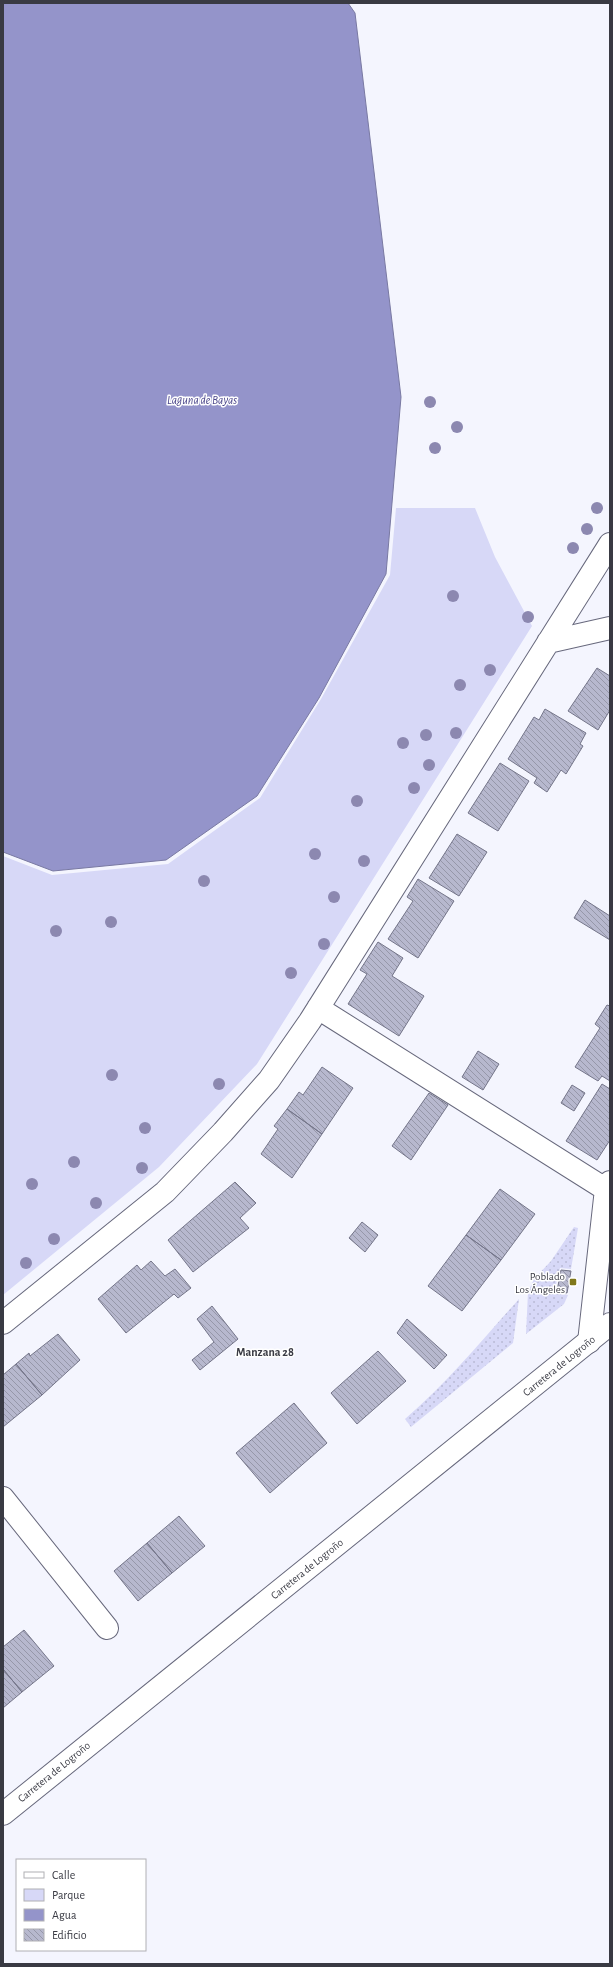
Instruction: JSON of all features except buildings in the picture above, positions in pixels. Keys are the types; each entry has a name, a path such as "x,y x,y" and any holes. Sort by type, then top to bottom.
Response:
{"street":[{"path":"3,1323 165,1192 223,1132 270,1080 318,1008 610,544"},
{"path":"548,642 610,628"},
{"path":"318,1008 609,1191 589,1342"},
{"name":"Carretera de Logroño","path":"3,1814 610,1324"},
{"path":"3,1498 107,1628"}],"green space":[{"path":"396,508 475,508 495,557 532,626 257,1064 159,1167 3,1295 3,856 52,875 168,864 260,798 321,699 390,575"},
{"path":"574,1227 578,1228 571,1269 560,1268 554,1293 568,1295 564,1304 526,1334 528,1292 534,1279 551,1261"},
{"path":"519,1299 513,1343 411,1427 405,1419 436,1390"}],"water":[{"name":"Laguna de Bayas","path":"3,3 348,3 355,13 401,397 386,574 319,698 257,796 166,860 53,871 3,852"}],"place":[{"name":"Poblado Los Ángeles","path":"573,1282"}],"district":[{"name":"Manzana 28","path":"265,1352"}]}
